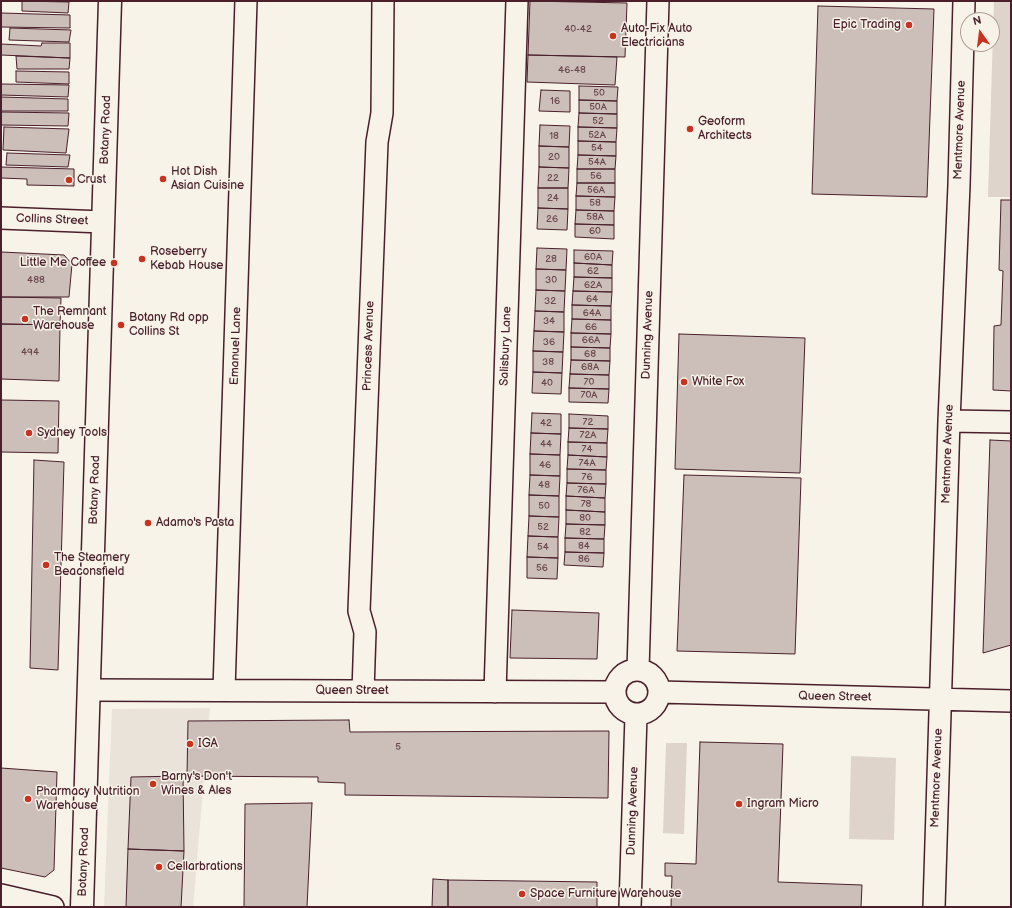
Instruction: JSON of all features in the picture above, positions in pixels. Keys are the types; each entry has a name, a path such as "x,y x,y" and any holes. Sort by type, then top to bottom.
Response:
{"main road":[{"name":"Botany Road","path":"82,907 110,1"}],"street":[{"name":"Emanuel Lane","path":"224,690 246,1"},
{"name":"Princess Avenue","path":"363,691 365,632 359,611 377,142 382,113 383,1"},
{"name":"Salisbury Lane","path":"495,692 517,1"},
{"name":"Dunning Avenue","path":"638,670 658,1"},
{"name":"Mentmore Avenue","path":"934,907 964,1"},
{"name":"Collins Street","path":"1,218 103,222"},
{"path":"949,421 1011,422"},
{"path":"638,670 651,674 659,686 660,692 658,701 653,709 636,715 623,710 615,699 614,692 616,683 621,676 629,671 638,670"},
{"name":"Queen Street","path":"89,690 614,692"},
{"name":"Queen Street","path":"660,692 1011,701"},
{"name":"Dunning Avenue","path":"630,907 636,715"},
{"path":"1,895 54,907"}],"shaded area":[{"path":"994,1 1011,1 1011,197 988,197 992,52 1000,52 1000,12 994,12"},
{"path":"210,708 193,907 104,907 112,709"},
{"path":"666,743 687,743 684,834 663,833"},
{"path":"851,756 896,758 894,840 849,839"}],"building":[{"path":"22,1 69,2 68,13 22,11"},
{"path":"530,1 627,3 625,57 528,55"},
{"path":"818,6 934,9 927,197 812,194"},
{"path":"1,13 70,15 70,28 1,27"},
{"path":"10,28 71,30 69,42 9,40"},
{"path":"42,43 70,43 70,58 1,55 1,44 41,46"},
{"path":"528,55 617,57 615,85 527,82"},
{"path":"16,56 70,58 69,69 17,69"},
{"path":"16,71 69,72 69,84 16,82"},
{"path":"1,84 69,85 68,97 1,95"},
{"path":"579,86 618,87 617,101 579,100"},
{"path":"541,90 570,91 570,112 539,111"},
{"path":"1,97 68,99 68,111 1,111"},
{"path":"579,100 617,101 617,114 579,113"},
{"path":"1,112 69,113 68,126 1,125"},
{"path":"579,113 617,114 617,128 578,127"},
{"path":"540,125 570,126 569,147 539,146"},
{"path":"4,127 69,129 66,153 3,150"},
{"path":"578,127 617,128 616,142 578,141"},
{"path":"578,141 616,142 616,156 578,155"},
{"path":"539,146 569,147 569,168 539,167"},
{"path":"7,153 70,155 68,167 6,165"},
{"path":"578,155 616,156 615,169 577,169"},
{"path":"1,167 74,169 74,186 27,185 27,179 1,178"},
{"path":"539,167 569,168 568,188 538,188"},
{"path":"577,169 615,169 615,183 577,183"},
{"path":"577,183 615,183 615,197 576,196"},
{"path":"538,188 568,188 568,209 538,208"},
{"path":"576,196 615,197 614,211 576,210"},
{"path":"1001,200 1011,200 1011,391 993,390 994,326 1001,325 1003,271 999,270"},
{"path":"538,208 568,209 567,230 537,229"},
{"path":"576,210 614,211 614,225 575,224"},
{"path":"575,224 614,225 614,239 575,237"},
{"path":"537,248 567,249 566,270 536,269"},
{"path":"574,250 613,251 612,265 574,263"},
{"path":"1,252 64,255 72,264 69,297 1,297"},
{"path":"574,263 612,265 612,278 574,277"},
{"path":"536,269 566,270 565,291 536,290"},
{"path":"574,277 612,278 612,292 573,291"},
{"path":"536,290 565,291 564,312 535,311"},
{"path":"573,291 612,292 611,306 572,305"},
{"path":"1,297 61,298 60,325 1,324"},
{"path":"572,305 611,306 611,320 572,319"},
{"path":"535,311 564,312 564,332 534,331"},
{"path":"572,319 611,320 611,334 571,333"},
{"path":"1,324 60,325 59,381 1,379"},
{"path":"534,331 564,332 563,352 533,351"},
{"path":"571,333 611,334 610,348 571,347"},
{"path":"679,334 805,338 800,473 675,469"},
{"path":"571,347 610,348 610,361 571,360"},
{"path":"533,351 563,352 562,373 533,372"},
{"path":"571,360 610,361 609,375 570,374"},
{"path":"533,372 562,373 561,394 532,393"},
{"path":"570,374 609,375 609,389 569,388"},
{"path":"569,388 609,389 608,403 569,402"},
{"path":"1,400 59,401 58,453 1,452"},
{"path":"532,413 561,414 561,434 531,433"},
{"path":"569,414 608,416 608,429 569,428"},
{"path":"569,428 608,429 607,443 568,442"},
{"path":"531,433 561,434 560,455 530,454"},
{"path":"990,440 1011,441 1011,645 983,653"},
{"path":"568,442 607,443 607,457 568,455"},
{"path":"530,454 560,455 560,476 530,475"},
{"path":"568,455 607,457 606,470 567,469"},
{"name":"The Steamery Beaconsfield","path":"34,460 64,462 58,670 30,668"},
{"path":"567,469 606,470 606,484 567,483"},
{"path":"530,475 560,476 559,496 529,495"},
{"path":"684,475 801,478 795,654 677,651"},
{"path":"567,483 606,484 605,498 566,496"},
{"path":"529,495 559,496 559,517 529,516"},
{"path":"566,496 605,498 605,512 566,510"},
{"path":"566,510 605,512 605,525 566,524"},
{"path":"529,516 559,517 558,537 528,536"},
{"path":"566,524 605,525 604,539 565,538"},
{"path":"528,536 558,537 558,558 527,557"},
{"path":"565,538 604,539 604,553 565,552"},
{"path":"565,552 604,553 603,567 564,565"},
{"path":"527,557 558,558 557,579 527,578"},
{"path":"512,610 599,613 597,659 510,658"},
{"path":"349,720 350,732 609,731 608,798 345,795 345,783 318,782 318,777 187,776 188,721"},
{"name":"Ingram Micro","path":"700,742 783,744 778,882 862,885 861,907 671,907 672,876 665,876 665,863 696,864"},
{"name":"Pharmacy Nutrition Warehouse","path":"1,768 57,772 54,870 45,877 1,868"},
{"path":"183,776 184,851 128,849 131,777"},
{"path":"312,803 307,907 244,907 245,804"},
{"path":"128,849 184,851 181,907 126,907"},
{"path":"433,879 448,880 448,907 432,907"},
{"name":"Space Furniture Warehouse","path":"448,880 597,882 597,907 448,907"}],"place":[{"name":"Epic Trading","path":"909,25"},
{"name":"Auto-Fix Auto Electricians","path":"613,36"},
{"name":"Geoform Architects","path":"690,129"},
{"name":"Hot Dish Asian Cuisine","path":"163,179"},
{"name":"Crust","path":"69,180"},
{"name":"Roseberry Kebab House","path":"142,259"},
{"name":"Little Me Coffee","path":"114,263"},
{"name":"The Remnant Warehouse","path":"25,319"},
{"name":"Botany Rd opp Collins St","path":"121,325"},
{"name":"White Fox","path":"684,382"},
{"name":"Sydney Tools","path":"29,433"},
{"name":"Adamo's Pasta","path":"148,523"},
{"name":"The Steamery Beaconsfield","path":"46,565"},
{"name":"IGA","path":"190,744"},
{"name":"Barny's Don't Wines & Ales","path":"153,784"},
{"name":"Pharmacy Nutrition Warehouse","path":"28,799"},
{"name":"Ingram Micro","path":"739,804"},
{"name":"Cellarbrations","path":"159,867"},
{"name":"Space Furniture Warehouse","path":"522,894"}]}
